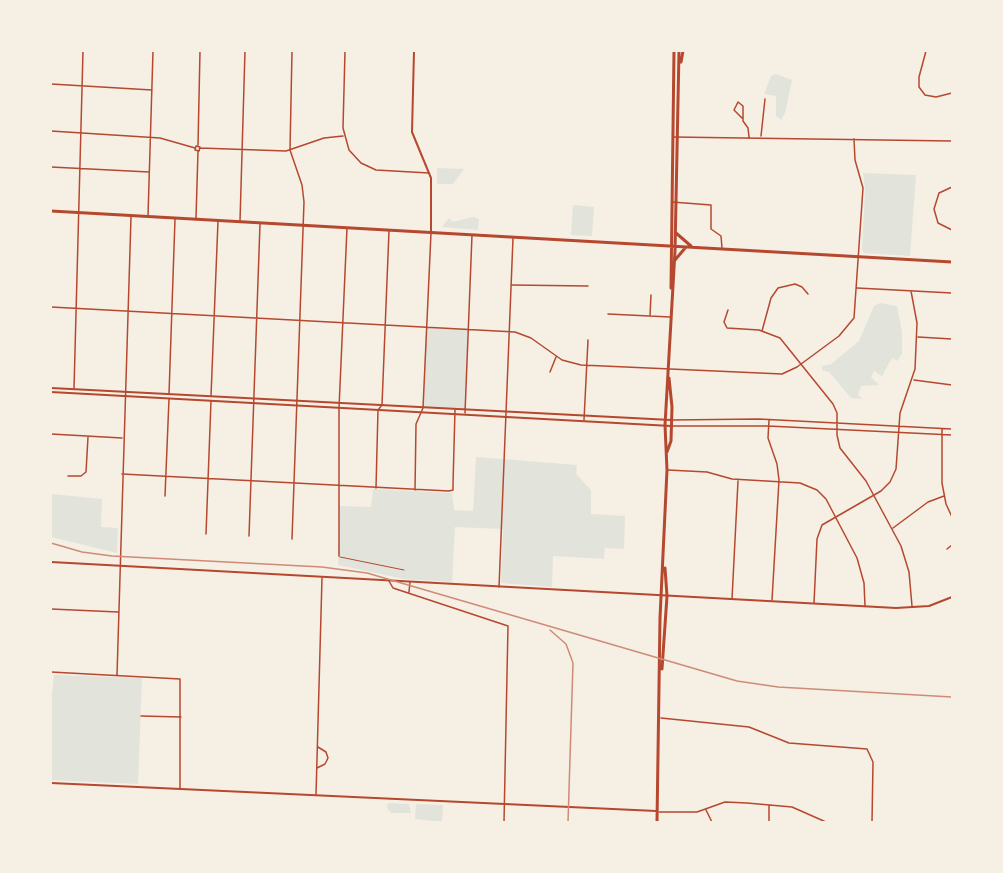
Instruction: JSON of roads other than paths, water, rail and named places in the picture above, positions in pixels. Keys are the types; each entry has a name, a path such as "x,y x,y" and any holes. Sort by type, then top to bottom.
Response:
{"main road":[{"path":"672,290 674,267 670,229 674,51"},
{"path":"667,454 672,420 669,370 681,51"},
{"path":"51,211 952,262"},
{"path":"663,245 670,229"},
{"path":"675,233 693,247"},
{"path":"674,267 678,254 686,246"},
{"path":"661,673 667,596 665,420 669,378"},
{"path":"657,822 661,718 661,595 665,566"}],"street":[{"path":"74,391 83,51"},
{"path":"148,217 153,51"},
{"path":"200,51 198,145 200,148"},
{"path":"240,222 245,51"},
{"path":"292,51 290,150 303,188 292,539"},
{"path":"345,51 344,135 351,153 367,167 382,171 430,173"},
{"path":"414,51 412,132 430,173 423,408 416,423 415,490"},
{"path":"926,51 919,77 919,87 925,95 936,97 952,93"},
{"path":"51,84 152,90"},
{"path":"761,138 765,99"},
{"path":"742,118 743,106 738,102 735,111 748,128 749,138"},
{"path":"51,131 150,137 195,148 198,151"},
{"path":"200,148 290,150 324,138 344,135"},
{"path":"672,137 952,141"},
{"path":"51,307 509,332 526,335 556,356 569,362 587,365 776,374 792,370 850,325 856,310 863,182 855,160 855,139"},
{"path":"195,148 198,145"},
{"path":"196,219 198,151 200,148"},
{"path":"51,167 149,172"},
{"path":"952,187 939,193 934,209 939,225 952,230"},
{"path":"671,202 711,205 711,230 721,236 722,248"},
{"path":"117,675 131,216"},
{"path":"165,496 175,218"},
{"path":"206,534 218,220"},
{"path":"249,536 260,223"},
{"path":"339,556 339,408 347,227"},
{"path":"376,488 378,410 382,405 389,230"},
{"path":"465,412 472,234"},
{"path":"499,586 513,237"},
{"path":"762,331 771,298 778,288 795,284 802,287 808,294"},
{"path":"511,285 588,286"},
{"path":"857,288 952,293"},
{"path":"813,603 817,536 822,525 885,488 894,475 901,410 913,380 917,337 917,319 911,291"},
{"path":"650,316 651,295"},
{"path":"728,310 724,322 727,328 762,331 780,338 834,406 840,448 874,495 892,529 907,566 912,608"},
{"path":"608,315 671,317"},
{"path":"917,337 952,339"},
{"path":"584,421 588,340"},
{"path":"550,372 556,356"},
{"path":"913,380 952,385"},
{"path":"51,390 254,399 339,408 455,414 506,412 665,420 769,419 952,429"},
{"path":"211,398 254,403 340,403 455,409 506,417 671,426 768,426 952,435"},
{"path":"122,474 415,490 453,490 455,409"},
{"path":"545,414 545,419"},
{"path":"625,418 625,423"},
{"path":"647,419 647,424"},
{"path":"769,419 768,426 778,482 772,601"},
{"path":"942,428 940,469 944,496 952,518"},
{"path":"51,434 123,438"},
{"path":"68,476 81,476 86,472 88,436"},
{"path":"667,470 707,472 738,480 801,483 813,488 826,499 862,572 865,606"},
{"path":"732,599 738,480"},
{"path":"892,529 928,502 944,496"},
{"path":"947,549 952,545"},
{"path":"51,562 912,608 932,605 952,597"},
{"path":"316,796 322,577"},
{"path":"389,581 393,588 508,626 504,822"},
{"path":"409,593 411,582"},
{"path":"51,609 118,612"},
{"path":"51,672 180,679 180,789"},
{"path":"141,716 181,717"},
{"path":"661,718 689,719 714,725 749,727 783,741 860,747 869,752 873,762 872,822"},
{"path":"317,768 325,764 328,758 324,749 318,747"},
{"path":"51,783 687,813 724,802 769,804 792,807 826,822"},
{"path":"769,804 769,822"},
{"path":"706,809 712,822"}],"lane":[{"path":"339,556 404,570"}],"railway":[{"path":"51,543 82,552 112,556 322,567 367,573 737,681 778,687 952,697"},
{"path":"550,630 566,644 573,663 568,822"}]}
